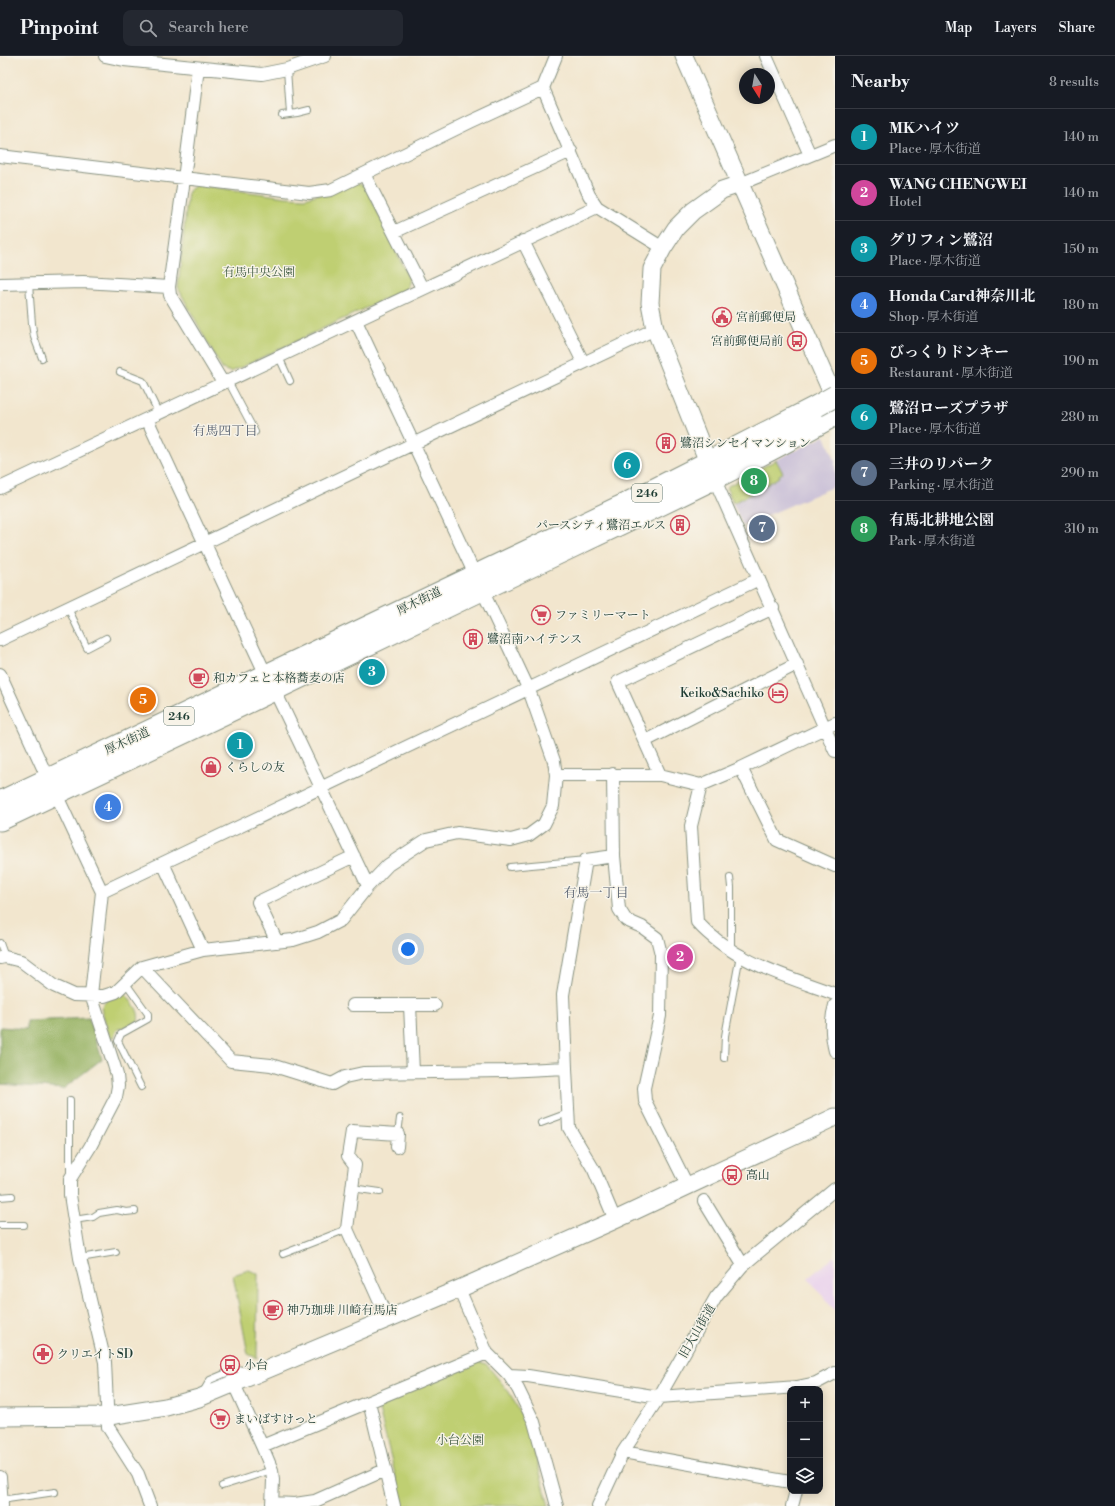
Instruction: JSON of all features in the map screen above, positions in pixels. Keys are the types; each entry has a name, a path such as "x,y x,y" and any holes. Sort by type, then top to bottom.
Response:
{"highway":[{"name":"厚木街道","path":"0,820 52,786 270,682 411,626 479,582 711,470 828,411 831,385"},
{"name":"厚木街道","path":"0,802 52,786"}],"street":[{"path":"105,56 198,68 262,74 287,69 325,56"},
{"path":"0,156 184,179 309,192 331,190 543,88 556,56"},
{"path":"684,56 831,385"},
{"path":"766,56 810,155"},
{"path":"198,68 169,287 170,295 226,382"},
{"path":"543,88 589,194 597,207 663,248"},
{"path":"835,145 722,190 693,211 676,228 652,269 650,303 655,329 711,470 797,664 830,725 835,750"},
{"path":"394,232 571,151"},
{"path":"364,174 422,288"},
{"path":"0,488 356,321 422,288 597,207"},
{"path":"523,241 583,362"},
{"path":"0,284 83,282 169,287"},
{"path":"3,958 21,961 54,986 74,995 104,996 116,992 142,967 203,950 292,940 318,932 341,920 368,886 388,865 426,840 457,833 511,840 529,835 544,824 554,806 556,775 554,761 529,690 356,321"},
{"path":"0,640 655,329"},
{"path":"148,419 270,682 368,886"},
{"path":"102,892 529,690 759,579"},
{"path":"660,775 618,682 773,608"},
{"path":"645,740 797,664"},
{"path":"0,674 102,892 91,995 116,1070 118,1086 116,1098 90,1147 70,1179 70,1195 80,1258 105,1362 108,1427 138,1474 150,1506"},
{"path":"556,775 660,775 700,785 741,768 830,725"},
{"path":"741,768 777,840 835,866"},
{"path":"613,774 614,856 619,909 626,920 642,927 656,938 661,954 660,1016 644,1088 645,1101 688,1187"},
{"path":"700,785 691,826 696,922 707,934 736,953 760,966 835,994"},
{"path":"276,942 258,902 354,856"},
{"path":"614,856 586,860 563,995 569,1128 594,1170 615,1220"},
{"path":"163,863 203,950"},
{"path":"142,967 231,1061 271,1065 332,1084 345,1077 363,1073 505,1071 566,1068"},
{"path":"353,1005 435,1005"},
{"path":"410,1005 413,1072"},
{"path":"835,1005 832,1015 832,1037 835,1051"},
{"path":"0,1417 108,1416 166,1406 199,1398 615,1220 835,1118"},
{"path":"386,1318 347,1229 355,1166 348,1156 352,1131 398,1134 397,1147"},
{"name":"旧大山街道","path":"598,1506 623,1452 659,1397 716,1297 743,1265 835,1189"},
{"path":"704,1201 743,1265"},
{"path":"459,1288 487,1353 509,1375 518,1389 534,1422 557,1506"},
{"path":"262,1446 459,1363 487,1353"},
{"path":"806,1386 816,1384 835,1373"},
{"path":"509,1375 528,1376 659,1397 787,1389"},
{"path":"234,1384 272,1470 272,1504 295,1504 315,1501 385,1470"},
{"path":"369,1402 394,1506"},
{"path":"623,1452 787,1481"},
{"path":"0,1477 2,1503"},
{"path":"792,1506 795,1494"}],"lane":[{"path":"287,69 290,114"},
{"path":"282,115 310,110"},
{"path":"29,284 34,338 42,358"},
{"path":"279,357 290,381"},
{"path":"120,372 143,381 159,414"},
{"path":"226,382 255,432"},
{"path":"68,608 86,648 106,638"},
{"path":"510,867 586,860"},
{"path":"724,1058 725,1036 736,953 730,878"},
{"path":"0,943 3,958"},
{"path":"125,982 148,1014 148,1019 121,1034 118,1042 141,1087"},
{"path":"70,1100 70,1179"},
{"path":"540,1123 568,1113"},
{"path":"398,1134 400,1118"},
{"path":"352,1188 380,1192"},
{"path":"0,1197 12,1196"},
{"path":"74,1220 93,1218 99,1213 117,1210 126,1212 135,1211"},
{"path":"0,1225 24,1225"},
{"path":"283,1254 347,1229"},
{"path":"80,1258 116,1252"},
{"path":"199,1398 210,1380 236,1369 262,1372"},
{"path":"222,1486 272,1470"},
{"path":"2,1503 55,1492"}],"shaded area":[{"path":"825,436 835,460 835,486 743,526 733,503 755,492 783,473 776,460"},
{"path":"835,1256 835,1311 808,1278"}],"green space":[{"name":"有馬中央公園","path":"357,183 366,187 409,279 406,289 231,372 222,369 178,288 188,191 197,185 286,197 305,198"},
{"path":"776,460 783,473 779,475 779,477 755,492 733,503 727,489 728,486"},
{"path":"125,994 137,1010 139,1017 138,1021 117,1030 114,1037 110,1039 101,1008 106,1000"},
{"path":"89,1018 102,1059 63,1089 0,1084 0,1027 27,1029 27,1021"},
{"path":"249,1270 258,1274 257,1358 248,1354 233,1275"},
{"name":"小台公園","path":"477,1361 486,1364 509,1392 527,1425 549,1506 403,1506 378,1406 382,1401"}],"place":[{"name":"宮前郵便局","path":"722,317"},
{"name":"宮前郵便局前","path":"797,341"},
{"name":"鷺沼シンセイマンション","path":"666,443"},
{"name":"鷺沼ローズプラザ","path":"627,465"},
{"name":"有馬北耕地公園","path":"754,481"},
{"name":"パースシティ鷺沼エルス","path":"680,525"},
{"name":"三井のリパーク","path":"762,528"},
{"name":"ファミリーマート","path":"541,615"},
{"name":"鷺沼南ハイテンス","path":"473,639"},
{"name":"グリフィン鷺沼","path":"372,672"},
{"name":"和カフェと本格蕎麦の店","path":"199,678"},
{"name":"Keiko&Sachiko","path":"778,693"},
{"name":"びっくりドンキー","path":"143,700"},
{"name":"MKハイツ","path":"240,745"},
{"name":"くらしの友","path":"211,767"},
{"name":"Honda Card神奈川北","path":"108,807"},
{"name":"WANG CHENGWEI","path":"680,957"},
{"name":"高山","path":"732,1175"},
{"name":"神乃珈琲 川崎有馬店","path":"273,1310"},
{"name":"クリエイトSD","path":"43,1354"},
{"name":"小台","path":"230,1365"},
{"name":"まいばすけっと","path":"220,1419"}],"district":[{"name":"有馬四丁目","path":"225,430"},
{"name":"有馬一丁目","path":"596,892"}]}
